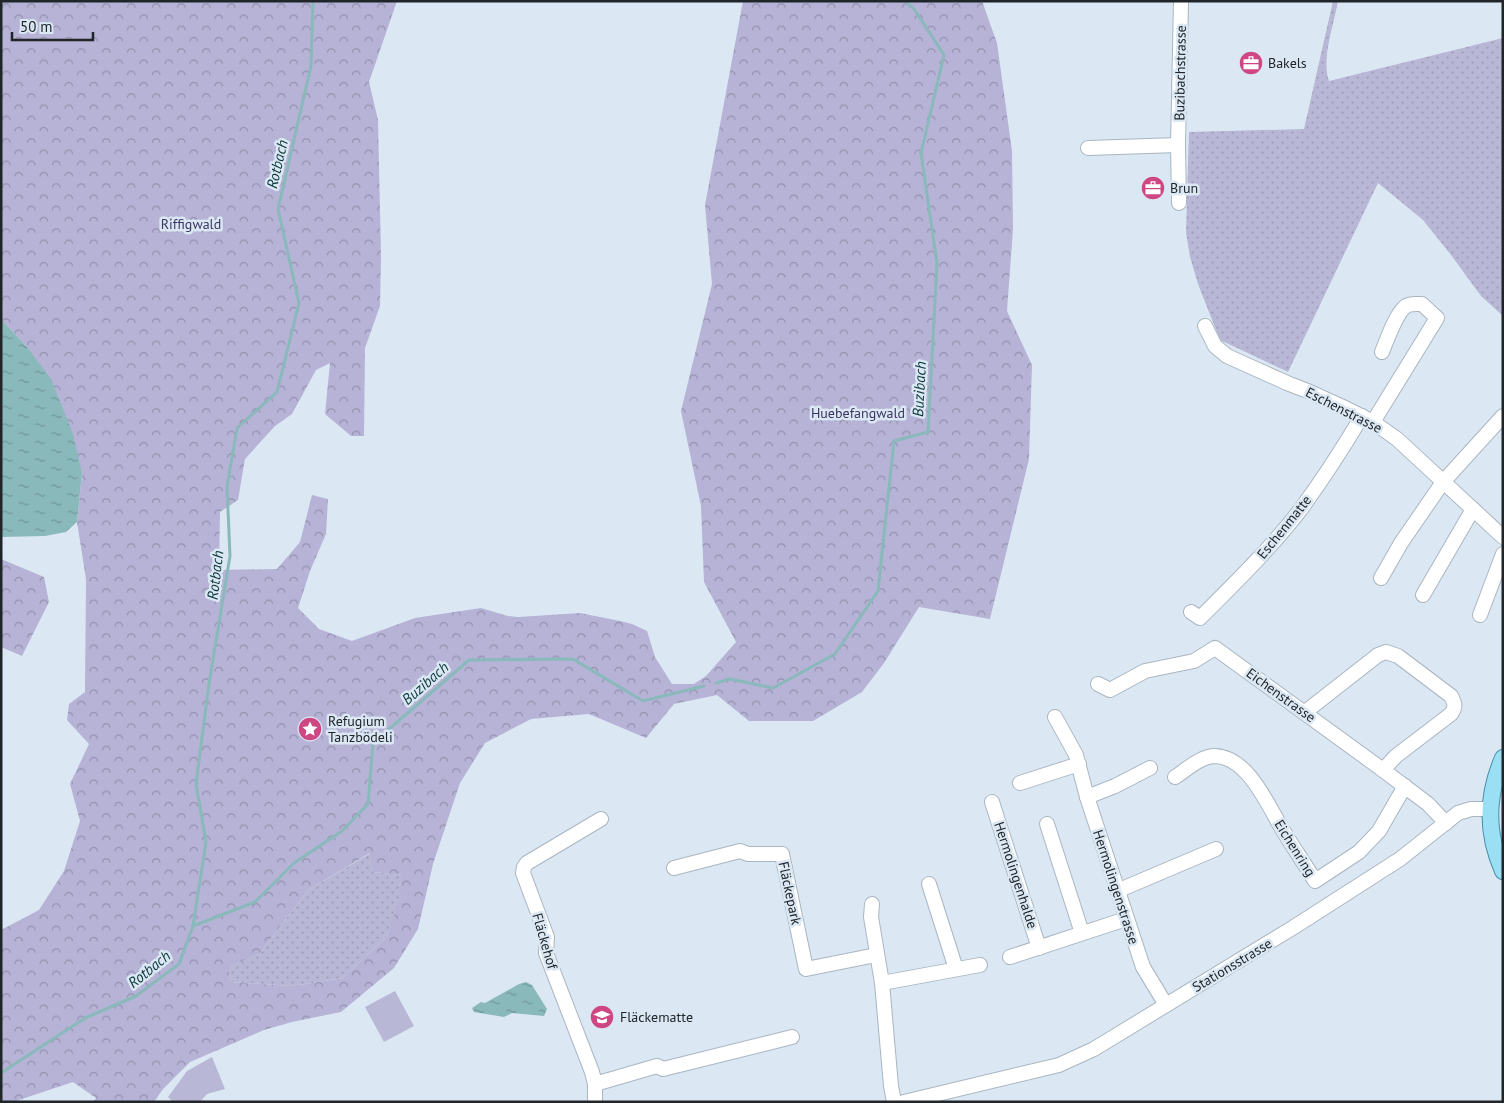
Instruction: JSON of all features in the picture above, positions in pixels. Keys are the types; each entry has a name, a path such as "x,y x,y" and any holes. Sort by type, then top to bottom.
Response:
{"main road":[{"path":"1503,758 1494,784 1490,809 1492,840 1503,871"}],"street":[{"name":"Buzibachstrasse","path":"1179,203 1178,145 1181,1"},
{"path":"1088,148 1178,145"},
{"name":"Eschenmatte","path":"1191,612 1200,618 1276,539 1301,509 1367,419 1437,318 1422,304 1412,304 1405,307 1398,314 1382,352"},
{"name":"Eschenstrasse","path":"1205,326 1215,346 1227,356 1367,419 1397,439 1503,537"},
{"path":"1381,578 1401,543 1443,482 1503,416"},
{"path":"1423,595 1473,509"},
{"path":"1480,615 1503,554"},
{"name":"Eichenstrasse","path":"1098,684 1110,690 1145,671 1194,661 1215,648 1405,786 1428,804 1446,823"},
{"path":"1306,713 1378,655 1386,652 1398,656 1451,696 1455,709 1396,756 1383,770"},
{"name":"Hermolingenstrasse","path":"1055,717 1076,755 1080,776 1143,967 1166,1005"},
{"name":"Eichenring","path":"1175,777 1205,758 1214,756 1227,758 1238,765 1262,794 1315,880 1359,852 1380,831 1405,786"},
{"path":"1020,783 1079,764"},
{"path":"1087,797 1115,786 1150,768"},
{"name":"Hermolingenhalde","path":"992,802 1038,948"},
{"name":"Stationsstrasse","path":"904,1102 1059,1065 1109,1040 1294,927 1400,859 1463,811 1490,809"},
{"name":"Fläckehof","path":"595,1102 595,1084 592,1072 546,953 547,937 523,874 527,863 601,819"},
{"path":"1046,824 1082,933"},
{"path":"1117,891 1216,849"},
{"name":"Fläckepark","path":"674,868 740,851 748,854 782,854 806,969 876,955"},
{"path":"929,884 956,969"},
{"path":"872,904 871,917 882,983 894,1102"},
{"name":"Hermolingenhalde","path":"1010,957 1126,919"},
{"path":"882,983 980,965"},
{"path":"595,1084 657,1066 663,1069 792,1037"}],"shaded area":[{"path":"1333,1 1338,1 1327,52 1326,62 1329,81 1503,38 1503,316 1481,296 1423,220 1378,183 1288,372 1220,340 1198,284 1190,257 1186,232 1189,132 1304,129"},
{"path":"371,853 373,872 403,875 400,900 387,937 343,978 294,986 230,982 227,967 259,954 308,890"},
{"path":"395,991 414,1026 384,1042 365,1007"},
{"path":"212,1057 225,1089 207,1094 200,1102 173,1102 168,1097 187,1071"}],"green space":[{"name":"Riffigwald","path":"1,1 397,1 369,82 378,120 381,256 380,306 365,348 364,436 351,436 325,414 330,363 316,370 292,414 275,426 245,459 238,500 220,512 219,570 277,569 300,542 312,495 328,499 326,534 310,571 298,608 319,629 352,641 415,618 481,608 518,617 580,613 632,624 647,631 655,657 672,684 694,684 706,676 736,642 704,582 701,506 681,411 712,284 705,205 743,1 982,1 997,43 1012,151 1013,229 1007,311 1032,365 1029,459 990,619 919,607 884,663 862,692 813,721 749,721 717,695 674,704 646,738 589,714 531,719 485,743 460,783 433,864 418,929 394,968 341,1012 264,1030 190,1062 163,1089 154,1102 93,1102 96,1098 73,1082 13,1102 1,1102 1,930 39,910 64,871 80,821 70,784 89,744 67,720 69,704 85,692 86,579 77,522 82,473 27,347 1,319","holes":["370,853 373,872 402,875 399,900 387,937 343,978 294,986 230,982 228,967 259,954 308,890"]},
{"path":"1,559 44,577 49,602 22,656 1,647"}],"water":[{"path":"1,319 27,347 51,379 73,434 82,473 77,522 66,532 45,536 1,537"},
{"path":"526,982 532,985 547,1009 544,1016 512,1013 504,1017 474,1012 472,1008 481,1002 485,1003"}],"waterway":[{"name":"Rotbach","path":"1,1073 85,1018 136,996 179,964 193,926 206,842 196,784 209,684 230,556 227,487 237,428 277,392 299,303 278,209 311,66 313,1"},
{"name":"Buzibach","path":"716,683 730,679 773,688 835,654 878,591 894,441 928,432 937,263 921,153 944,55 914,9 905,1"},
{"name":"Buzibach","path":"193,926 255,902 294,863 342,831 368,804 373,743 469,660 573,659 643,701 704,686"}],"place":[{"name":"Bakels","path":"1251,63"},
{"name":"Brun","path":"1153,188"},
{"name":"Refugium Tanzbödeli","path":"310,729"},
{"name":"Fläckematte","path":"602,1017"}],"park label":[{"name":"Huebefangwald","path":"858,413"}]}
